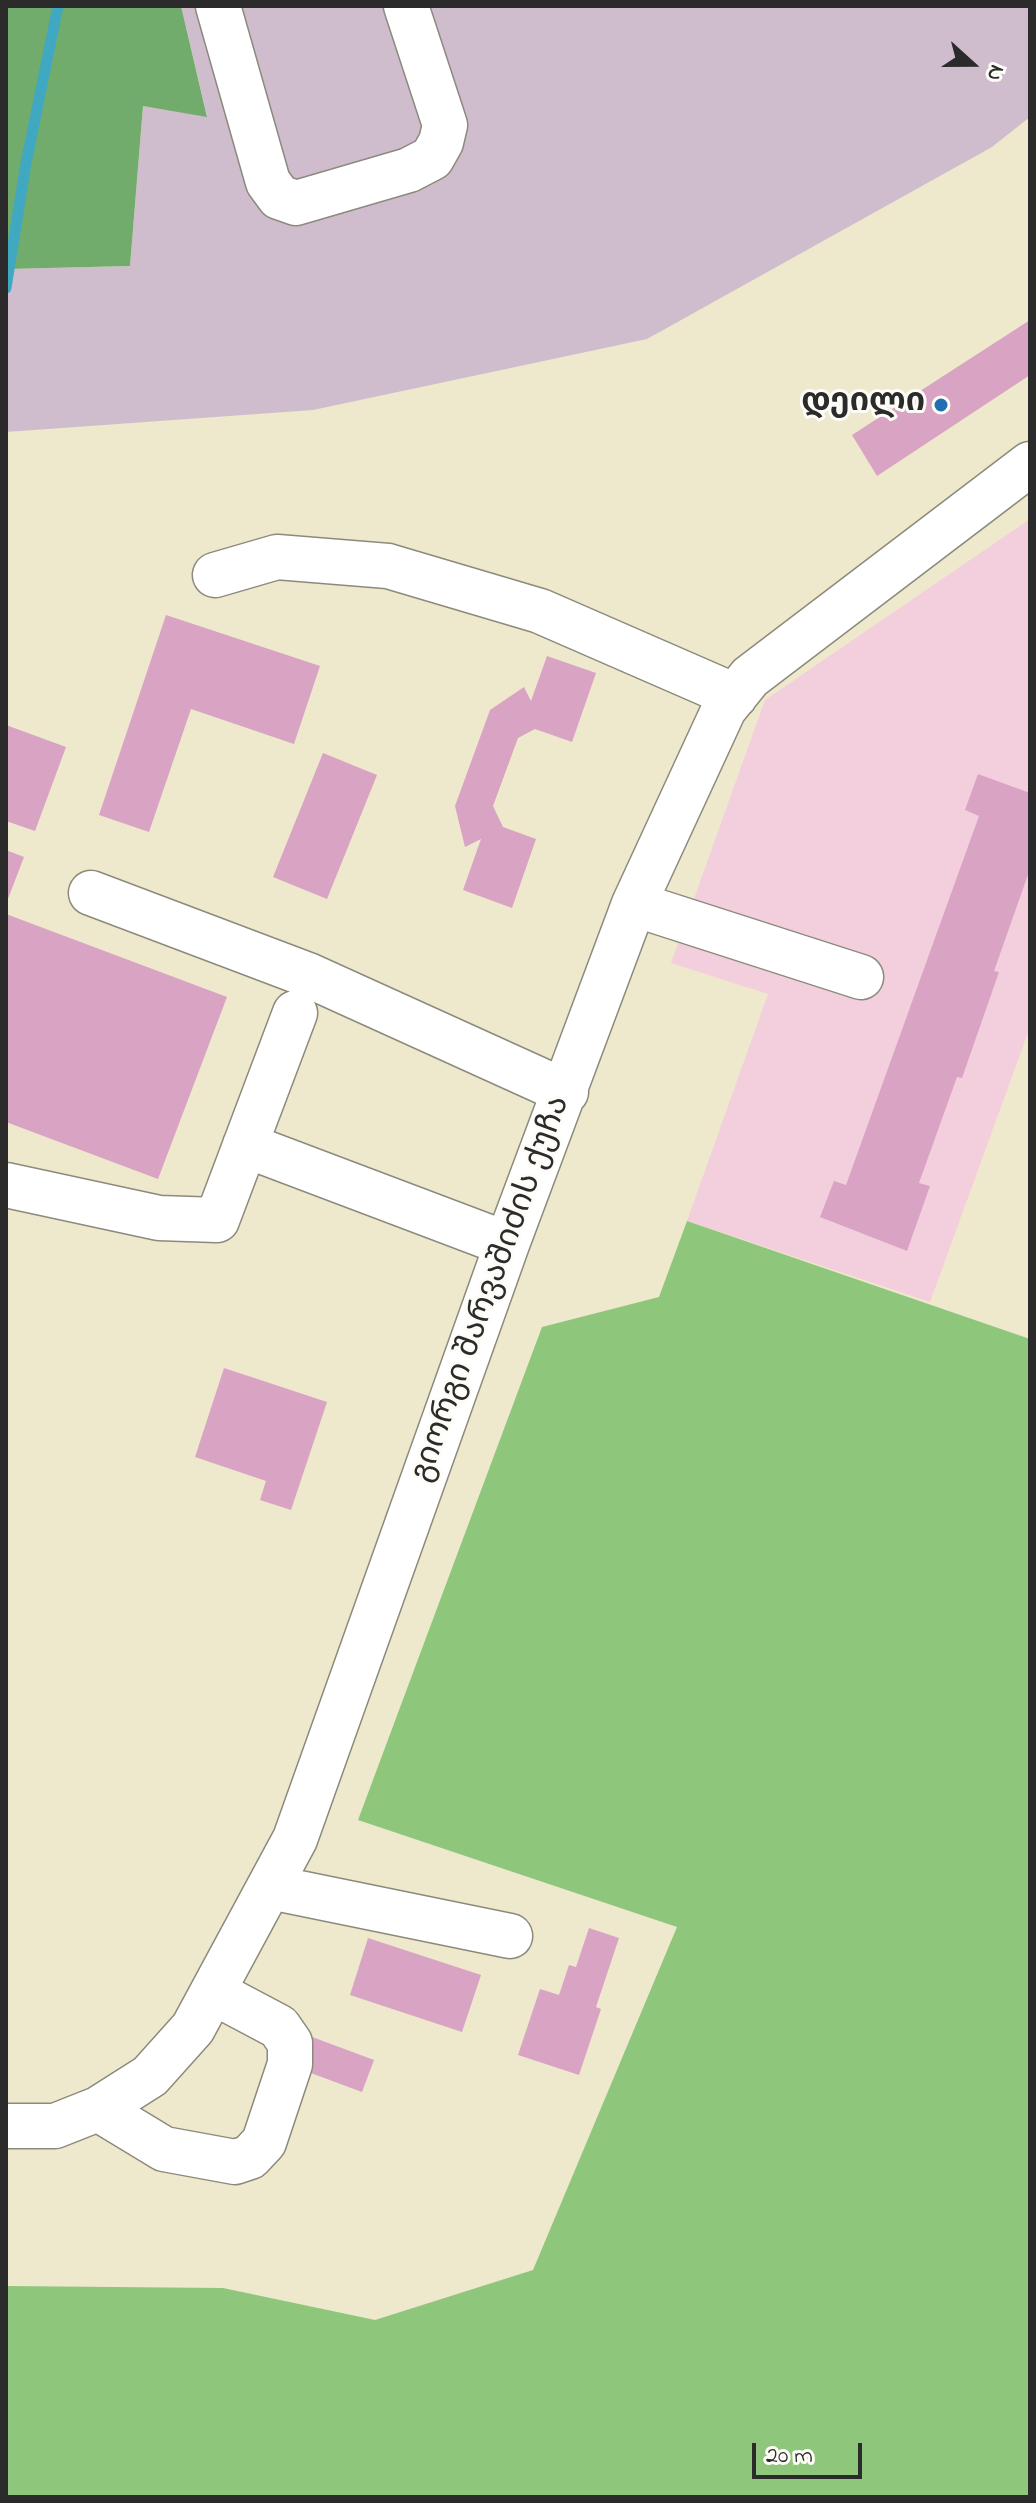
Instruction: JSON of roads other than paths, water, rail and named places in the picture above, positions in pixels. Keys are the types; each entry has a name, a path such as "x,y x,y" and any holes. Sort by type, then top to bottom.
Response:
{"street":[{"path":"226,8 268,182 279,197 296,203 409,170 432,158 441,142 445,125 406,6"},
{"name":"გიორგი შარვაშიძის ქუჩა","path":"6,2126 55,2126 98,2109 150,2076 193,2028 295,1839 507,1244 634,904 724,709 750,677 1030,464"},
{"path":"215,575 277,557 388,566 540,611 735,696"},
{"path":"91,893 308,975 566,1092"},
{"path":"634,904 861,977"},
{"path":"6,1185 159,1218 217,1220 295,1013"},
{"path":"245,1145 507,1244"},
{"path":"270,1887 510,1936"},
{"path":"98,2109 164,2149 235,2162 250,2157 264,2142 290,2064 290,2043 279,2027 213,1992"}],"waterway":[{"path":"6,288 26,163 58,6"}],"place":[{"name":"დეილი","path":"941,405"}]}
